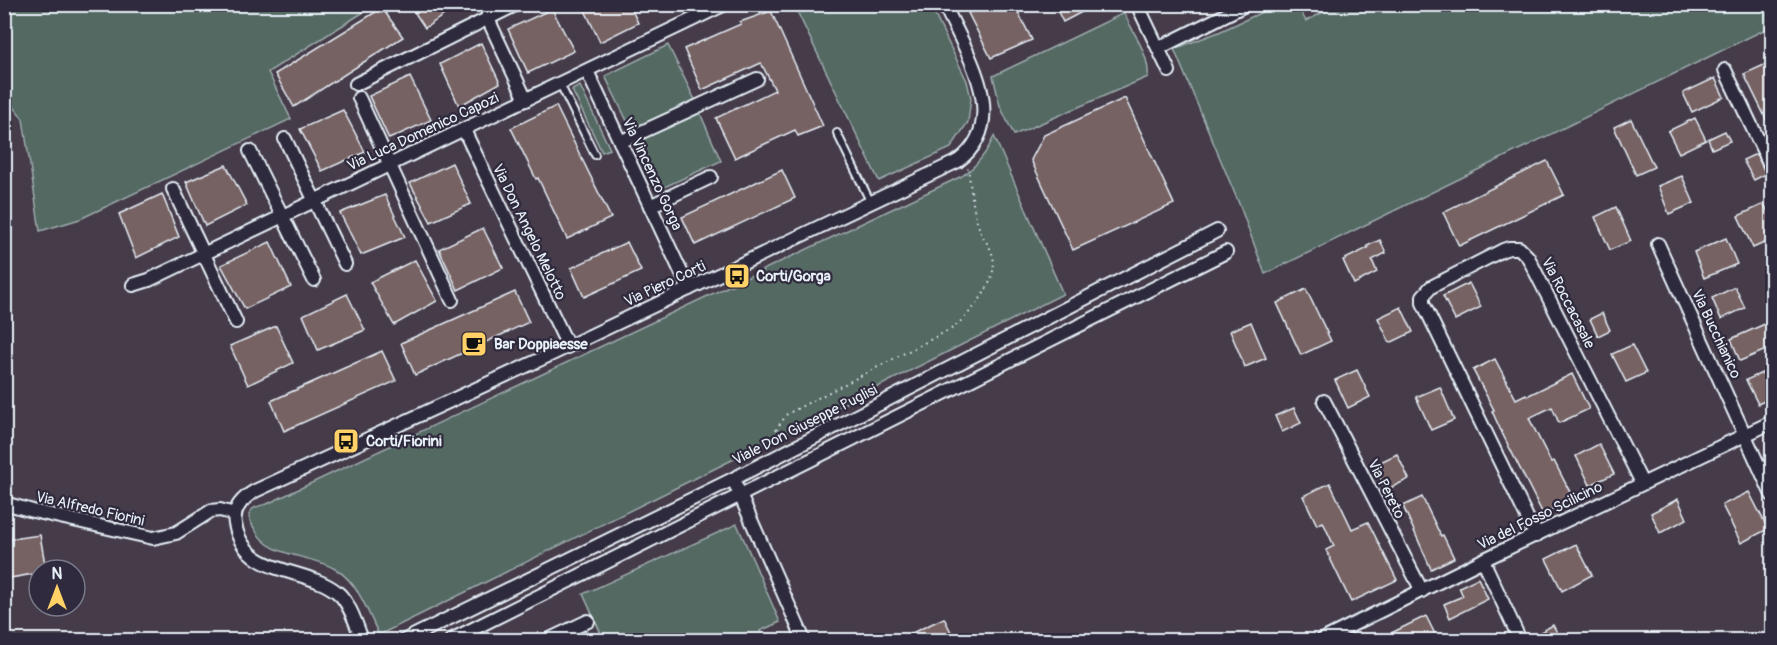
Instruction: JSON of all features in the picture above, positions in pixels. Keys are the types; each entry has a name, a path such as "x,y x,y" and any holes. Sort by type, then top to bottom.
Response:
{"street":[{"path":"493,4 488,11 488,19 526,100"},
{"path":"356,84 517,4"},
{"name":"Via Luca Domenico Capozi","path":"133,285 149,280 725,4"},
{"name":"Via Piero Corti","path":"235,514 238,506 252,493 958,161 971,149 980,132 984,106 980,86 944,4"},
{"path":"1137,4 1169,71"},
{"path":"1216,4 1223,16"},
{"path":"1159,48 1247,4"},
{"path":"1725,70 1773,169"},
{"name":"Via Vincenzo Gorga","path":"587,71 688,289"},
{"path":"620,142 757,79"},
{"path":"359,98 452,300"},
{"name":"Via Don Angelo Melotto","path":"464,130 568,346"},
{"path":"285,139 345,264"},
{"path":"250,151 314,280"},
{"path":"650,206 711,177"},
{"path":"173,189 236,322"},
{"name":"Viale Don Giuseppe Puglisi","path":"405,640 733,479 1217,231"},
{"name":"Via Bucchianico","path":"1658,244 1773,495"},
{"name":"Via Roccacasale","path":"1536,536 1423,303 1423,296 1431,287 1503,250 1519,248 1528,257 1642,483"},
{"path":"451,640 1226,252"},
{"path":"1096,293 1106,312"},
{"name":"Via Pereto","path":"1324,401 1422,591"},
{"name":"Via del Fosso Scilicino","path":"1322,640 1642,483 1773,422"},
{"path":"733,479 804,640"},
{"name":"Via Alfredo Fiorini","path":"4,502 148,538 172,534 211,511 220,510 235,514"},
{"path":"235,514 236,526 241,539 259,560 320,582 341,595 346,601 362,640"},
{"path":"1483,560 1520,640"},
{"path":"548,640 588,621"}],"lane":[{"path":"560,84 595,155"},
{"path":"837,133 871,203"}],"path":[{"path":"764,463 777,428 788,414 953,328 970,314 989,284 994,266 992,253 980,232 968,168"}],"green space":[{"path":"5,4 375,5 268,72 291,119 80,219 40,231 23,119 5,94"},
{"path":"794,5 930,5 967,81 971,98 968,122 951,148 879,181"},
{"path":"1277,5 1297,5 1306,21 1337,5 1772,5 1772,26 1265,274 1240,206 1174,49 1219,32"},
{"path":"1124,13 1144,52 1148,77 1014,135 1000,106 993,76"},
{"path":"668,45 696,102 633,133 605,76"},
{"path":"580,86 610,149 602,152 572,90"},
{"path":"700,113 721,161 660,189 638,141"},
{"path":"994,136 1063,294 379,635 357,591 345,576 326,565 270,546 261,538 249,519 255,507 267,504 962,176 981,158"},
{"path":"737,524 780,622 760,631 764,640 604,640 583,594"}],"building":[{"path":"409,4 460,4 425,28"},
{"path":"582,4 629,4 638,23 600,42"},
{"path":"986,4 1014,4 1032,40 991,58 968,13"},
{"path":"1054,4 1097,4 1063,22"},
{"path":"382,8 403,37 294,107 275,74"},
{"path":"552,9 574,51 528,73 508,29"},
{"path":"771,11 823,126 798,136 795,130 735,158 716,118 775,90 761,63 702,90 684,49 741,24 740,22"},
{"path":"481,43 500,83 459,106 440,64"},
{"path":"1773,61 1773,133 1744,74"},
{"path":"410,77 431,120 389,139 369,96"},
{"path":"1715,78 1724,97 1692,112 1683,93"},
{"path":"1125,98 1174,204 1073,250 1031,160 1044,135"},
{"path":"556,106 611,218 567,239 511,128"},
{"path":"343,110 365,152 322,171 300,129"},
{"path":"1695,118 1706,140 1679,153 1668,131"},
{"path":"1631,119 1654,167 1636,175 1614,127"},
{"path":"1725,131 1730,141 1712,149 1708,139"},
{"path":"1756,154 1766,174 1754,180 1743,160"},
{"path":"1547,161 1564,195 1459,246 1443,212"},
{"path":"452,163 471,204 431,222 410,183"},
{"path":"226,165 247,205 205,226 186,182"},
{"path":"782,170 795,198 695,245 682,217"},
{"path":"1682,176 1694,203 1669,214 1658,186"},
{"path":"162,194 179,237 136,258 119,214"},
{"path":"385,195 405,237 361,255 340,213"},
{"path":"1764,204 1773,222 1773,262 1764,243 1753,248 1738,216"},
{"path":"1616,207 1631,241 1610,250 1595,217"},
{"path":"483,228 503,268 458,290 439,249"},
{"path":"1726,238 1737,264 1704,278 1694,252"},
{"path":"1380,240 1386,253 1372,260 1377,272 1354,284 1343,260"},
{"path":"270,242 291,287 245,309 221,265"},
{"path":"627,242 641,271 584,297 571,268"},
{"path":"415,260 437,301 394,325 370,282"},
{"path":"1469,283 1481,307 1455,320 1443,296"},
{"path":"1735,287 1745,308 1721,319 1712,298"},
{"path":"1306,289 1331,341 1301,355 1277,303"},
{"path":"515,292 529,322 415,375 401,343"},
{"path":"347,294 365,330 318,350 303,315"},
{"path":"1401,307 1413,332 1390,343 1378,318"},
{"path":"1602,313 1610,330 1598,336 1590,319"},
{"path":"1251,322 1266,358 1245,367 1230,331"},
{"path":"1767,323 1773,336 1773,347 1740,361 1731,339"},
{"path":"276,326 293,363 248,385 230,346"},
{"path":"1632,345 1646,373 1626,382 1612,354"},
{"path":"382,351 396,381 284,431 271,401"},
{"path":"1495,359 1516,399 1572,374 1589,409 1559,423 1552,407 1529,418 1551,462 1554,461 1573,498 1543,514 1473,370"},
{"path":"1773,368 1773,397 1758,404 1746,380"},
{"path":"1357,370 1370,397 1348,408 1335,380"},
{"path":"1440,387 1454,420 1431,430 1416,397"},
{"path":"1294,408 1301,423 1282,432 1275,416"},
{"path":"1599,444 1614,474 1590,485 1576,456"},
{"path":"1397,454 1409,479 1386,490 1374,465"},
{"path":"1330,483 1352,529 1368,522 1397,580 1351,602 1326,550 1334,546 1323,522 1317,525 1303,496"},
{"path":"1749,492 1768,529 1741,543 1722,505"},
{"path":"1422,497 1454,558 1431,569 1403,506"},
{"path":"1678,499 1687,519 1660,533 1651,513"},
{"path":"40,535 44,558 27,558 27,575 4,579 4,540"},
{"path":"1576,544 1592,575 1562,591 1546,559"},
{"path":"1478,578 1488,599 1450,618 1444,604 1463,596 1459,587"},
{"path":"1426,616 1438,640 1377,640"},
{"path":"944,618 955,640 897,640"},
{"path":"1553,625 1561,640 1528,640 1528,639"}],"place":[{"name":"Corti/Gorga","path":"737,276"},
{"name":"Bar Doppiaesse","path":"474,344"},
{"name":"Corti/Fiorini","path":"346,441"}]}
